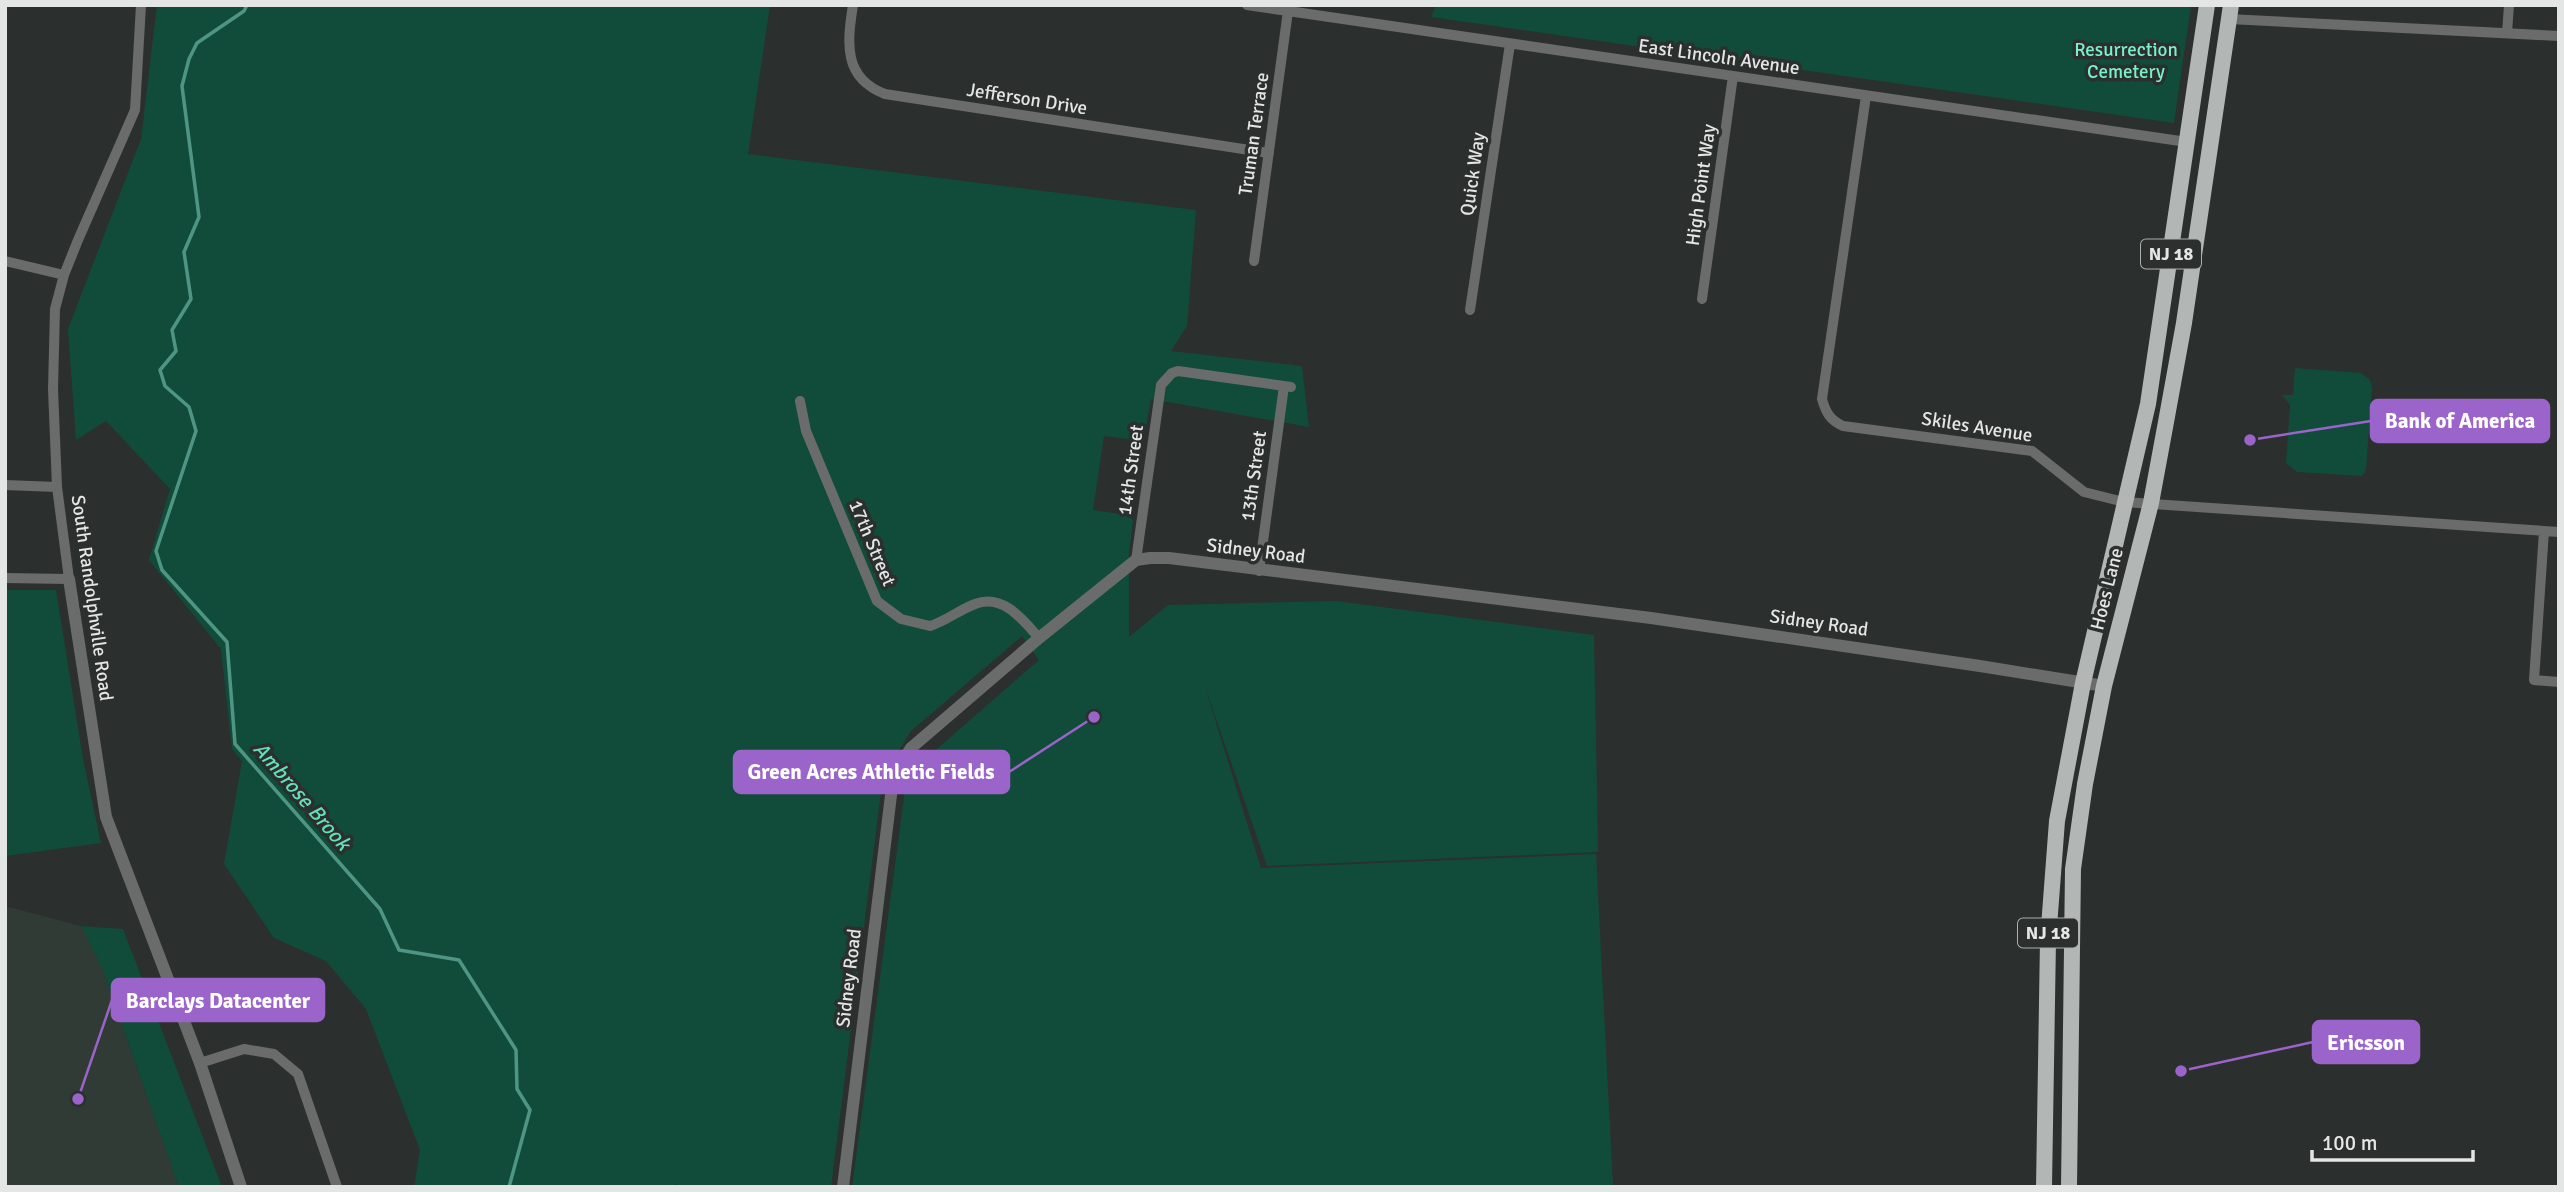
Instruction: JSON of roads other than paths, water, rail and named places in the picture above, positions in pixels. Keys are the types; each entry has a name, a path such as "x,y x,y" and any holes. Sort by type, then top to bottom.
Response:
{"highway":[{"name":"Hoes Lane","path":"2044,1187 2048,940 2059,810 2082,682 2148,404 2207,5"},
{"name":"Hoes Lane","path":"2069,1187 2073,869 2085,784 2104,686 2151,503 2184,323 2230,12"}],"street":[{"name":"South Randolphville Road","path":"141,5 135,110 64,275 55,309 53,389 57,487 106,817 200,1063 242,1187"},
{"name":"Jefferson Drive","path":"853,5 849,33 853,68 870,88 885,94 1269,153"},
{"name":"East Lincoln Avenue","path":"1247,5 2187,142"},
{"path":"2507,33 2509,5"},
{"name":"Truman Terrace","path":"1254,261 1288,11"},
{"path":"2230,12 2559,36"},
{"name":"Quick Way","path":"1471,310 1510,44"},
{"name":"High Point Way","path":"1702,299 1734,76"},
{"name":"Skiles Avenue","path":"1866,96 1822,399 1825,411 1832,421 1843,426 2032,451 2084,492 2124,502 2559,532"},
{"path":"5,261 64,275"},
{"name":"14th Street","path":"1136,560 1161,385 1172,373 1178,371 1287,386"},
{"name":"13th Street","path":"1259,571 1287,386"},
{"name":"17th Street","path":"800,401 806,431 877,601 901,619 930,626 975,604 996,603 1018,615 1039,638"},
{"path":"5,485 57,487"},
{"path":"2544,531 2533,680 2559,682"},
{"name":"Sidney Road","path":"843,1187 892,788 899,766 911,748 1039,638 1136,560 1169,558 1651,618 2104,686"},
{"path":"5,578 69,579"},
{"path":"200,1063 244,1049 274,1054 298,1074 337,1187"}],"waterway":[{"name":"Ambrose Brook","path":"247,5 244,11 197,43 189,59 182,86 199,217 184,252 191,299 172,330 176,351 160,370 165,386 189,407 196,431 156,551 162,570 227,642 235,744 380,909 399,950 459,960 516,1050 517,1089 530,1110 509,1187"}],"place":[{"name":"Bank of America","path":"2250,440"},
{"name":"Green Acres Athletic Fields","path":"1094,717"},
{"name":"Ericsson","path":"2181,1071"},
{"name":"Barclays Datacenter","path":"78,1099"}],"park label":[{"name":"Resurrection Cemetery","path":"2126,61"}]}
